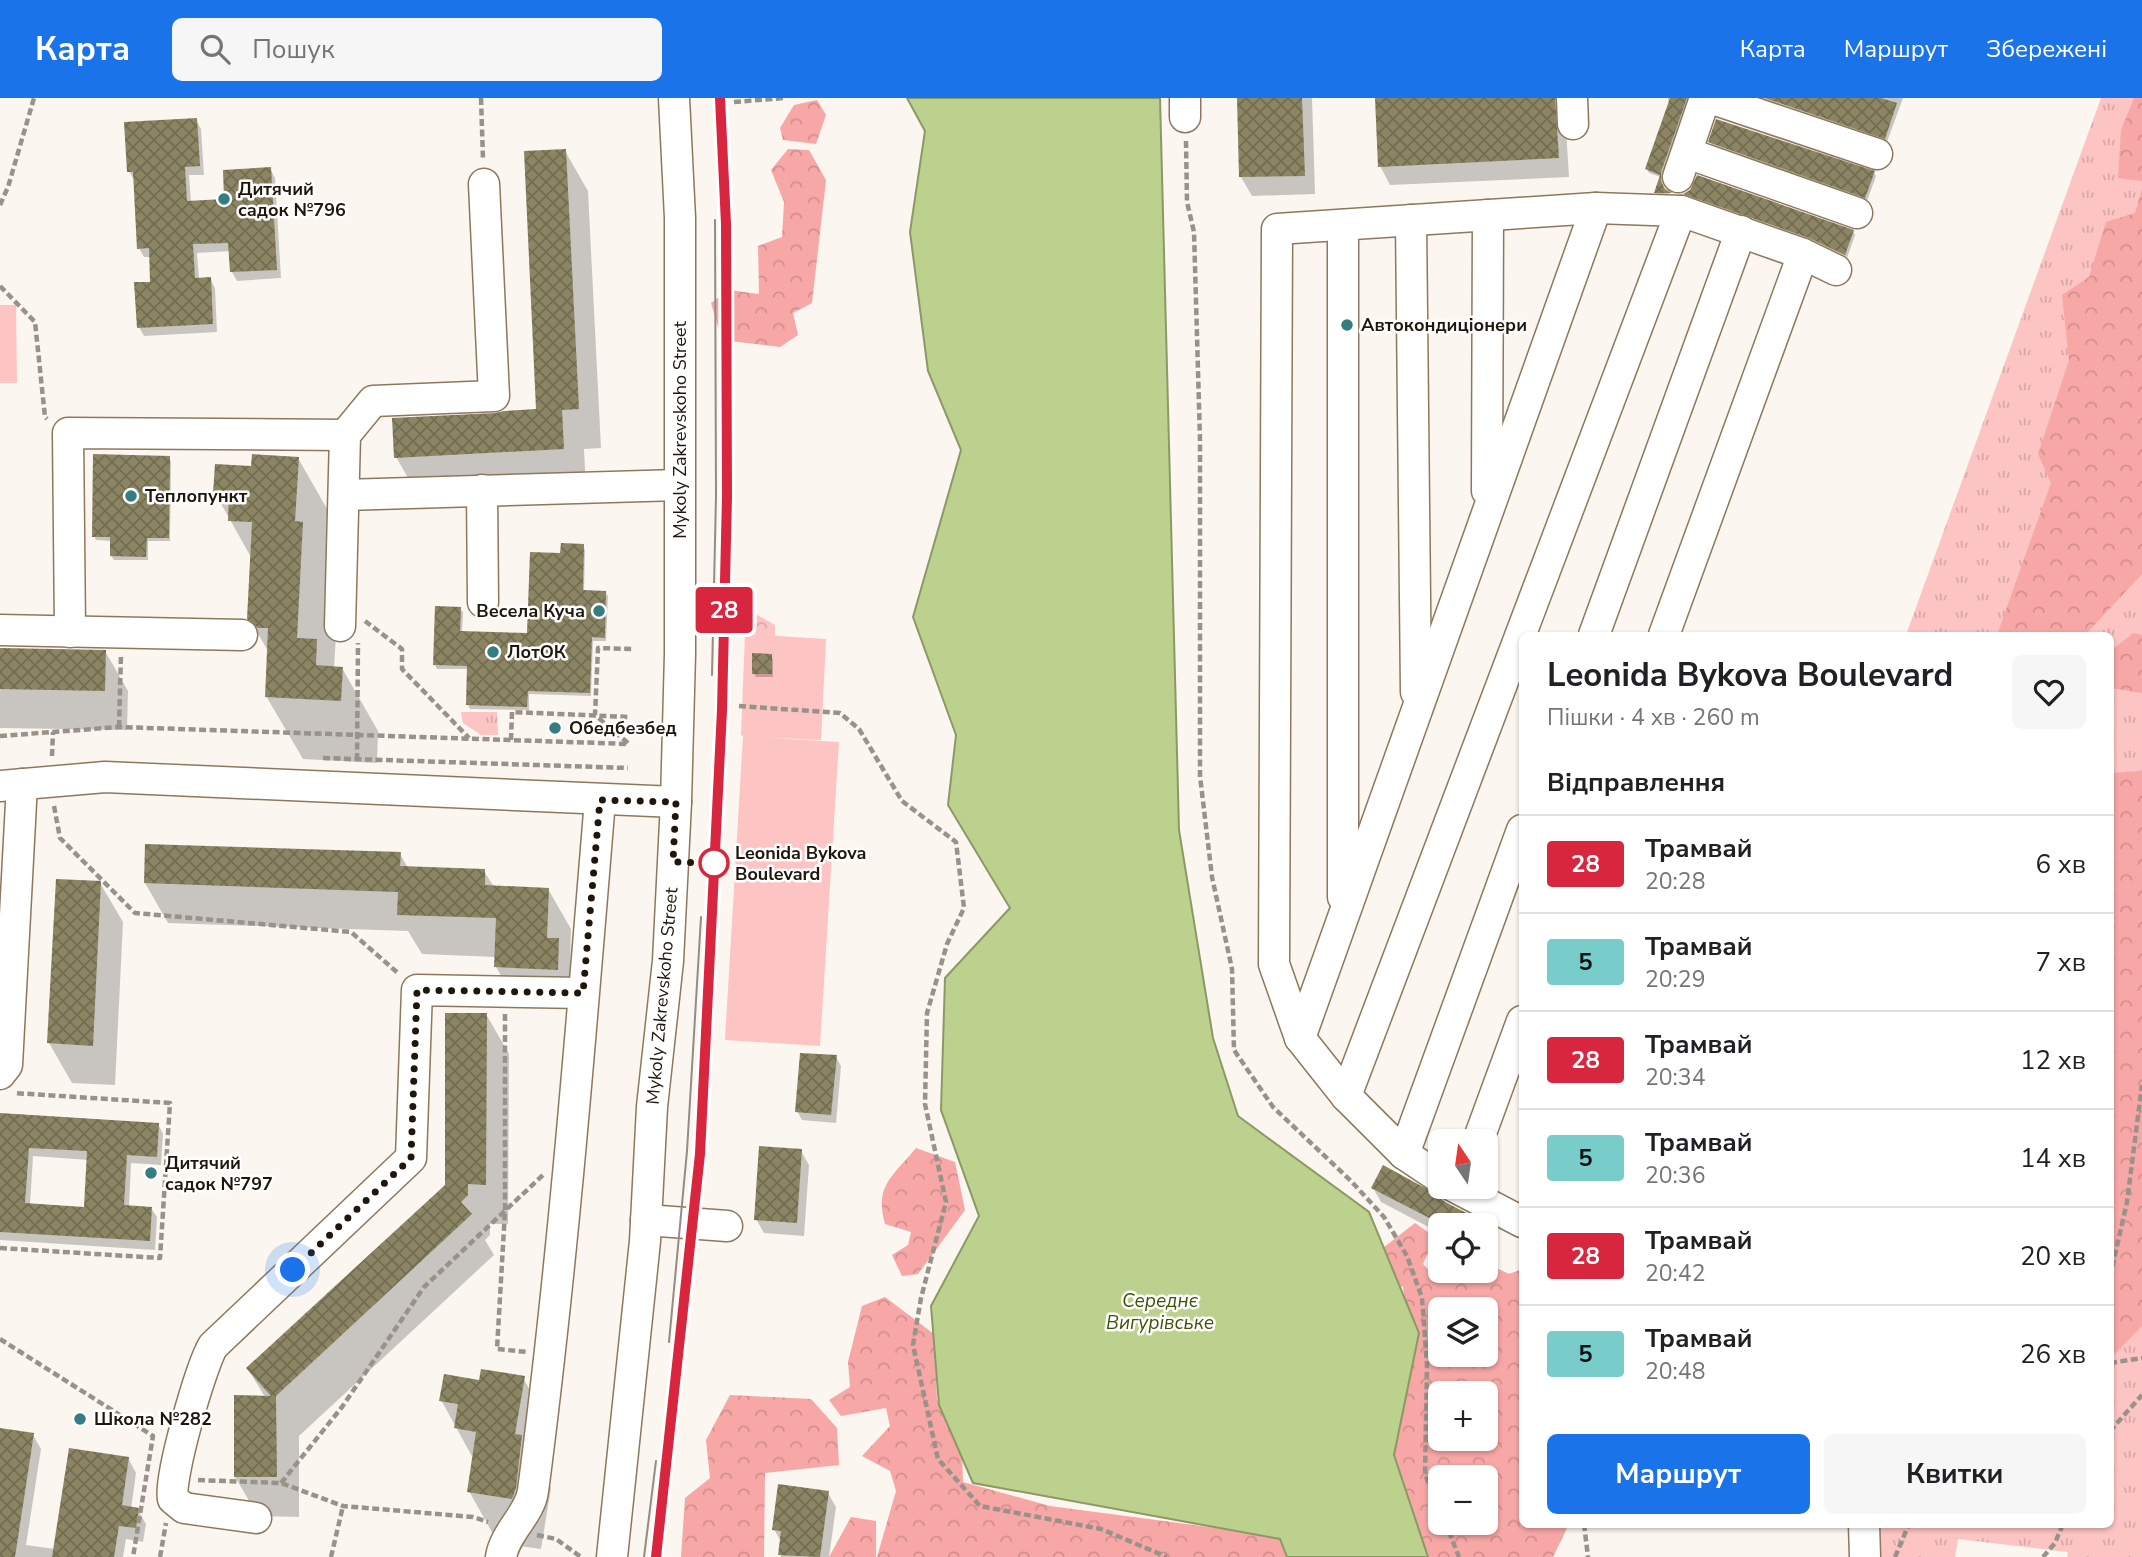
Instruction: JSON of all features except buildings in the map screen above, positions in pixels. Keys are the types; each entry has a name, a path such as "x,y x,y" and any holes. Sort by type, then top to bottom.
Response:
{"street":[{"name":"Mykoly Zakrevskoho Street","path":"612,1557 646,1220 652,1107 668,961 676,802 680,654 680,218 674,98"},
{"path":"1857,213 1682,165 1708,98 1877,154"},
{"path":"346,622 345,435 373,401 494,396 484,184"},
{"path":"1300,1038 1596,208"},
{"path":"1428,1169 1404,1154 1346,1096 1300,1038 1274,964 1277,229 1596,208 1681,211 1803,254 1836,270"},
{"path":"1522,632 1681,211"},
{"path":"1487,514 1488,215"},
{"path":"1411,220 1416,713"},
{"path":"1343,225 1343,918"},
{"path":"1595,632 1741,231"},
{"path":"1665,632 1803,254"},
{"path":"70,632 68,433 345,435"},
{"path":"344,495 679,485"},
{"path":"482,490 483,602"},
{"path":"0,631 242,635"},
{"path":"1346,1096 1519,639"},
{"path":"7,1084 11,785 105,777 676,802"},
{"path":"501,1557 503,1545 533,1496 570,1150 600,800"},
{"path":"1404,1154 1519,838"},
{"path":"256,1517 184,1508 173,1499 160,1474 213,1346 411,1158 417,990 583,993"},
{"path":"1482,1129 1519,1029"},
{"path":"1479,1199 1518,1219"},
{"path":"646,1220 727,1226"},
{"path":"1864,1528 1866,1557"}],"path":[{"path":"0,205 8,187 34,98"},
{"path":"481,98 484,184"},
{"path":"734,102 784,98"},
{"path":"0,286 35,322 44,417 68,433"},
{"path":"355,789 357,735 346,622 358,616 402,649 402,669 470,739"},
{"path":"119,727 122,633"},
{"path":"595,715 598,648 632,649"},
{"path":"739,706 839,713 859,729 902,801 956,842 964,908 947,944 927,1013 925,1104 946,1202 921,1298 913,1345 938,1459 979,1506 1101,1529 1167,1557"},
{"path":"511,740 512,712 630,717"},
{"path":"0,736 119,727 629,744 595,715"},
{"path":"53,803 61,838 135,913 351,932 417,990"},
{"path":"505,992 505,1212 497,1349 549,1354"},
{"path":"0,1248 160,1258 170,1103 7,1084"},
{"path":"2114,1259 2127,1202 2142,1085"},
{"path":"281,1483 342,1407 424,1287 570,1150"},
{"path":"0,1339 153,1436 160,1474 133,1557"},
{"path":"2114,1362 2142,1358"},
{"path":"2114,1426 2142,1395"},
{"path":"160,1474 281,1483 342,1506 473,1517 556,1539 581,1557"},
{"path":"331,1557 342,1506"},
{"path":"1584,1528 1588,1557"},
{"path":"1895,1557 1907,1528"},
{"path":"2043,1557 2055,1543 2061,1528"},
{"path":"1450,1535 1459,1557"}],"green space":[{"path":"2101,98 2142,98 2142,1557 2067,1557 2068,1552 1958,1539 1955,1557 1880,1557 1875,1528 2114,1528 2114,632 1907,632"},
{"path":"2134,98 2142,98 2142,181 2118,178 2121,130"},
{"path":"817,100 826,115 816,144 783,140 780,128 794,105"},
{"path":"788,149 809,150 826,180 812,303 793,313 798,335 780,347 730,341 720,334 711,303 729,290 759,294 758,246 782,237 784,202 771,170"},
{"path":"2142,189 2142,574 2088,632 1998,632 2051,483 2038,454 2069,360 2062,295 2089,277 2106,222 2135,213"},
{"path":"0,305 16,305 17,383 0,383"},
{"path":"745,597 753,598 754,613 775,625 775,636 745,634"},
{"path":"2133,633 2142,635 2142,693 2114,688 2114,649"},
{"path":"745,634 826,639 821,740 758,737 839,742 820,1046 725,1040 743,736"},
{"path":"461,712 497,712 498,735 481,735 463,723"},
{"path":"2142,769 2142,1326 2114,1355 2114,773"},
{"path":"916,1148 955,1162 965,1210 918,1274 902,1276 892,1255 908,1245 911,1232 885,1224 882,1200 893,1174"},
{"path":"1415,1223 1428,1232 1428,1253 1423,1264 1428,1269 1428,1283 1498,1283 1498,1269 1509,1274 1519,1270 1519,1528 1567,1528 1553,1557 1400,1557 1366,1397 1406,1318 1403,1286 1377,1302 1361,1265"},
{"path":"885,1297 934,1334 937,1400 961,1419 963,1482 1050,1506 1285,1537 1306,1557 877,1557 896,1491 890,1471 862,1456 890,1426 886,1408 841,1416 829,1400 850,1387 848,1362 862,1306"},
{"path":"730,1395 811,1399 837,1428 839,1465 765,1473 764,1557 681,1557 685,1498 710,1478 706,1440"},
{"path":"851,1517 876,1521 876,1557 829,1557"}],"water":[{"name":"Середнє Вигурівське","path":"907,98 1160,98 1179,830 1213,1038 1238,1116 1369,1212 1419,1333 1394,1455 1428,1557 1287,1557 1280,1539 973,1483 939,1405 931,1306 979,1216 941,1110 945,978 1010,908 948,805 956,735 913,617 961,450 928,371 910,232 925,131"}],"tram line":[{"path":"656,1557 700,1154 721,710 728,496 726,224 720,98"},
{"name":"28","path":"656,1557 700,1154 722,710 727,496 726,224 720,98"},
{"path":"712,675 716,496 715,220"},
{"path":"669,1342 687,1151 701,917"},
{"path":"644,1557 656,1461"}],"place":[{"name":"Дитячий садок №796","path":"224,199"},
{"name":"Автокондиціонери","path":"1347,325"},
{"name":"Теплопункт","path":"131,496"},
{"name":"Весела Куча","path":"599,611"},
{"name":"ЛотОК","path":"493,652"},
{"name":"Обедбезбед","path":"555,728"},
{"name":"Leonida Bykova Boulevard","path":"714,863"},
{"name":"Дитячий садок №797","path":"151,1173"},
{"name":"Школа №282","path":"80,1419"}],"route":[{"path":"293,1270 411,1158 417,990 583,993 600,800 676,802 673,862 714,863"}]}
